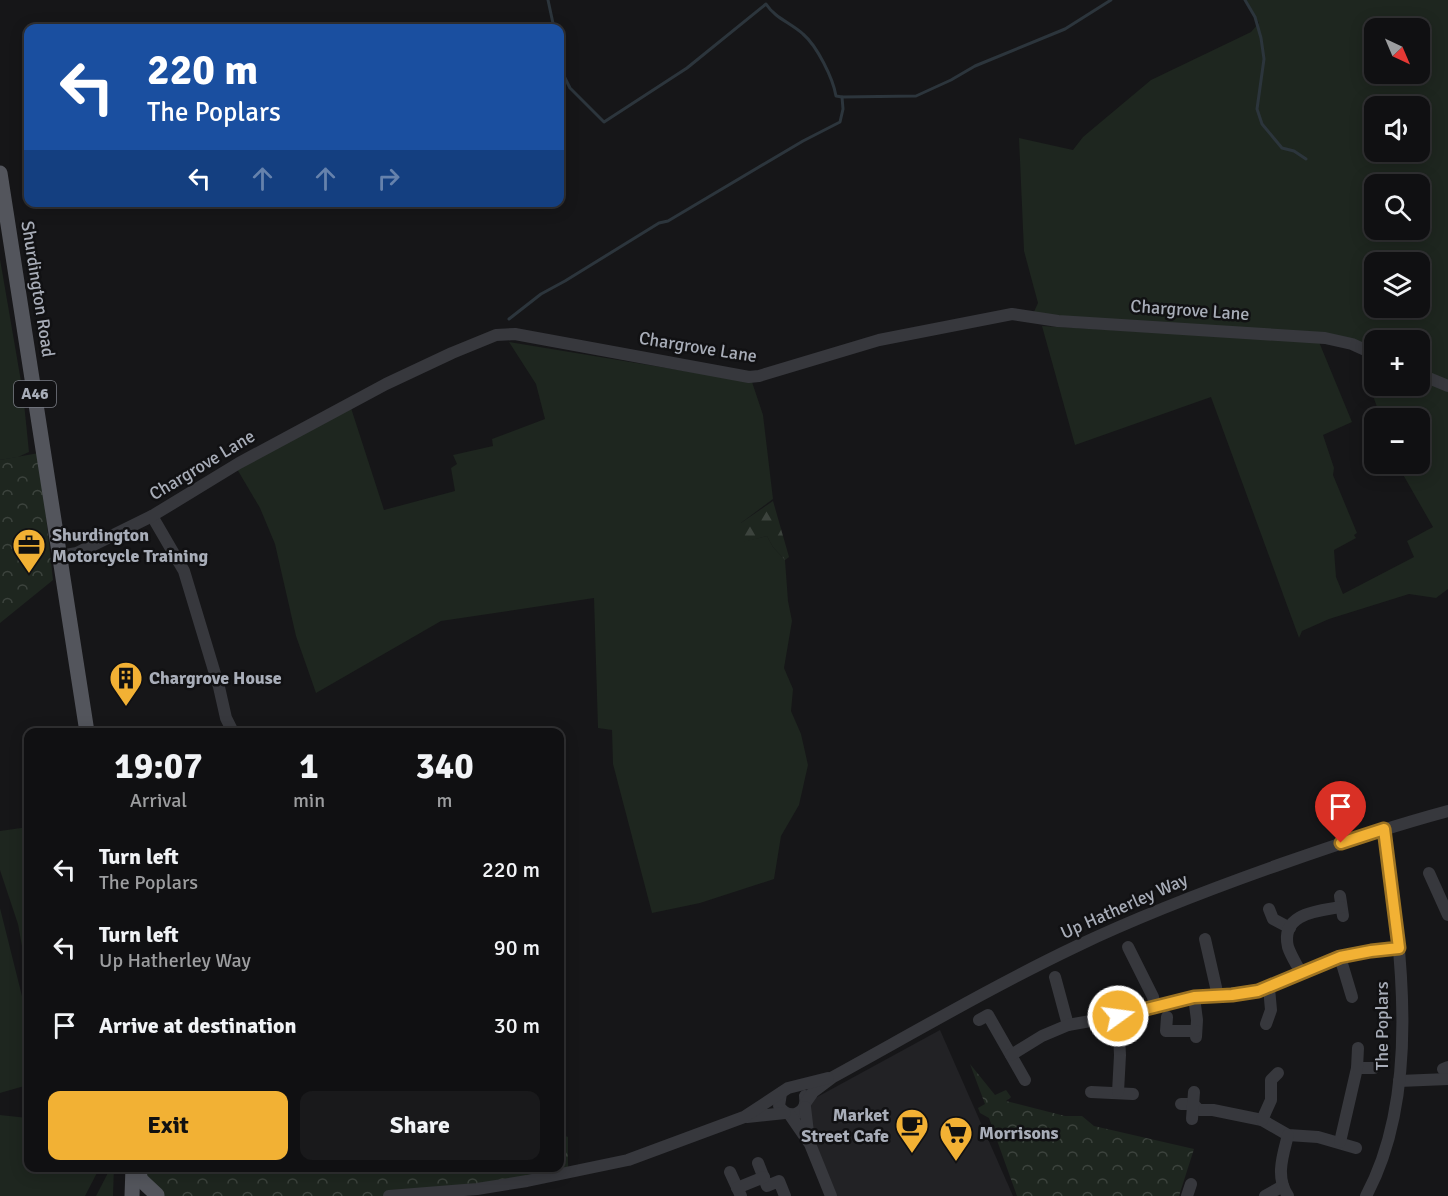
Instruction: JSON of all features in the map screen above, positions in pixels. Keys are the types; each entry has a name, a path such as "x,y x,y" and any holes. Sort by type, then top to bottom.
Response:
{"main road":[{"name":"Shurdington Road","path":"0,173 86,728"},
{"path":"132,1172 132,1196"},
{"path":"139,1172 141,1180 154,1196"}],"street":[{"name":"Chargrove Lane","path":"60,556 77,553 152,516 304,427 433,362 496,335 515,334 749,377 879,340 1012,314 1058,321 1325,338 1352,344 1364,349"},
{"path":"1430,379 1448,386"},
{"path":"152,516 184,572 226,718 231,728"},
{"name":"Up Hatherley Way","path":"805,1105 813,1092 833,1077 1055,957 1143,916 1211,888 1384,829 1448,811"},
{"name":"The Poplars","path":"1366,1196 1389,1141 1399,1081 1402,1035 1399,948 1384,829"},
{"path":"1429,878 1448,915"},
{"path":"1301,974 1288,947 1288,936 1294,921 1302,915 1341,906"},
{"path":"1269,909 1273,919 1290,928"},
{"path":"1128,947 1153,998 1155,1007"},
{"path":"1204,947 1218,996"},
{"path":"1011,1055 1042,1036 1068,1025 1118,1016 1194,997 1244,993 1269,988 1340,957 1399,948"},
{"path":"1340,957 1352,997"},
{"path":"1055,977 1068,1025"},
{"path":"1266,1024 1271,1010 1269,988"},
{"path":"1167,1017 1166,1031 1196,1035 1194,997"},
{"path":"979,1020 988,1015 1025,1080"},
{"path":"1118,1016 1120,1055 1118,1092"},
{"path":"1340,1142 1358,1068 1358,1047"},
{"path":"1358,1068 1374,1068"},
{"path":"1399,1081 1424,1082 1446,1071"},
{"name":"Up Hatherley Way","path":"793,1087 833,1077"},
{"path":"1262,1120 1271,1100 1270,1078"},
{"path":"388,1196 478,1192 628,1160 744,1118 788,1088 793,1087 803,1093 810,1144 831,1196"},
{"path":"1091,1092 1133,1094"},
{"path":"781,1093 778,1103 810,1144"},
{"path":"1192,1102 1213,1110 1262,1120 1288,1135 1318,1137 1356,1148"},
{"path":"744,1118 801,1112 805,1105"},
{"path":"1265,1196 1285,1191 1281,1177 1282,1156 1288,1135"},
{"path":"758,1163 767,1186 778,1181 785,1196"},
{"path":"730,1172 739,1192 764,1177"}],"shaded area":[{"path":"940,1030 1013,1196 835,1196 797,1108"}],"green space":[{"path":"1246,0 1448,0 1448,383 1430,374 1430,330 1364,330 1364,348 1033,314 1038,303 1024,251 1019,138 1073,150 1083,137 1151,80 1251,32 1259,23"},
{"path":"0,259 23,393 29,452 18,457 0,460"},
{"path":"1042,326 1319,342 1352,422 1323,435 1334,468 1333,475 1357,533 1354,535 1356,538 1334,550 1336,577 1343,594 1414,557 1407,541 1433,527 1403,474 1430,474 1430,408 1377,408 1373,396 1430,396 1430,383 1448,391 1448,589 1436,598 1409,594 1329,619 1302,631 1299,638 1211,397 1075,445"},
{"path":"509,342 752,382 763,415 773,499 741,523 741,542 767,536 785,560 792,621 784,668 793,689 791,711 801,734 808,765 799,805 781,836 774,879 700,903 652,913 613,764 612,730 598,728 594,598 441,621 316,693 296,636 275,544 260,508 237,469 351,408 384,510 455,491 451,468 457,464 453,455 493,446 492,439 545,419 536,384"},
{"path":"39,453 53,580 0,623 0,460"},
{"path":"773,501 789,557 785,560 767,536 740,543 741,523"},
{"path":"24,828 24,957 18,924 0,870 0,831"},
{"path":"0,908 24,1004 24,1086 0,1093"},
{"path":"970,1064 995,1095 1006,1090 1011,1097 1006,1101 1065,1116 1082,1116 1094,1126 1194,1149 1179,1196 1017,1196 989,1118 980,1113 978,1108 985,1104"},
{"path":"0,1115 24,1118 24,1172 97,1172 85,1196 0,1196"},
{"path":"564,1136 568,1137 568,1173 389,1196 160,1196 141,1172 564,1172"},
{"path":"108,1172 114,1172 113,1196 96,1196"}],"waterway":[{"path":"548,0 553,24"},
{"path":"509,319 541,294 659,223 668,221 803,141 840,122 843,109 842,97 916,96 975,66 1065,29 1111,0"},
{"path":"1245,0 1255,17 1264,59 1257,109 1262,124 1282,148 1294,151 1306,159"},
{"path":"564,76 570,88 604,122 687,68 766,4 814,46 832,80 836,96 842,97"}],"place":[{"name":"Shurdington Motorcycle Training","path":"29,574"},
{"name":"Chargrove House","path":"126,707"},
{"name":"Market Street Cafe","path":"912,1154"},
{"name":"Morrisons","path":"956,1162"}],"route":[{"path":"1118,1016 1194,997 1258,991 1340,957 1399,948 1384,829 1341,843"}]}
